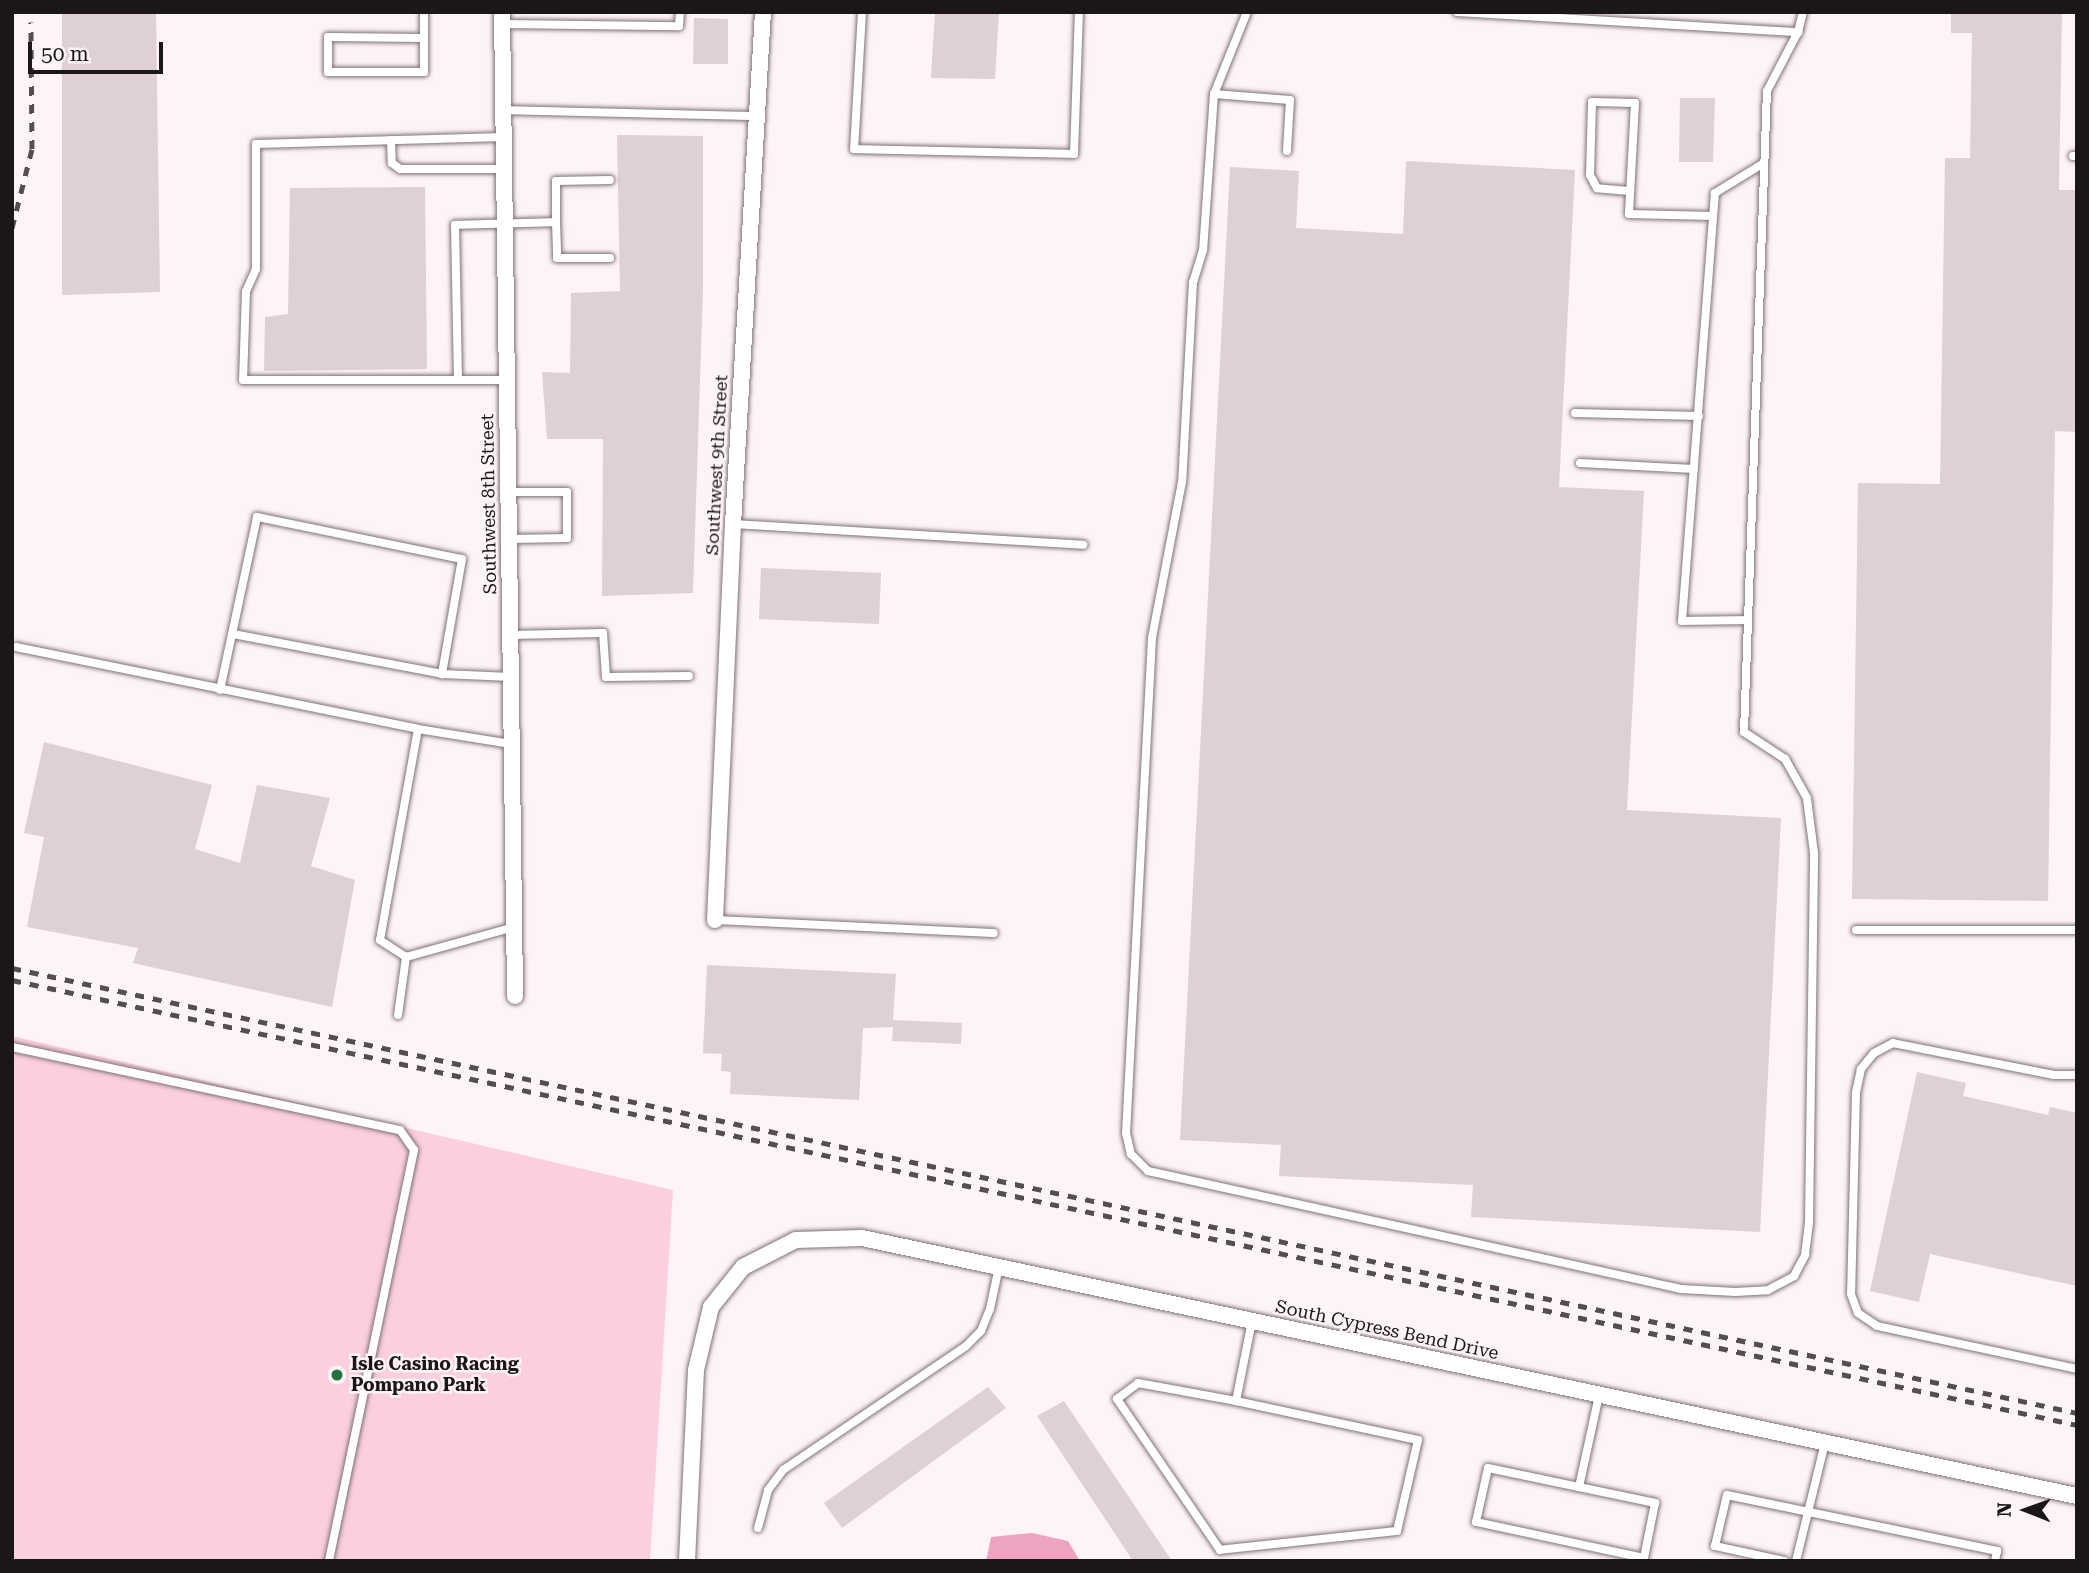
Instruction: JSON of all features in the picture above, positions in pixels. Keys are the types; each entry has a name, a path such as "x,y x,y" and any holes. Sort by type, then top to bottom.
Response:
{"street":[{"name":"Southwest 9th Street","path":"715,920 733,524 763,12"},
{"name":"Southwest 8th Street","path":"503,18 514,996"},
{"name":"South Cypress Bend Drive","path":"687,1561 696,1370 711,1307 743,1267 796,1240 862,1238 2077,1496"}],"lane":[{"path":"424,12 424,38 424,72 328,72 328,37 424,38"},
{"path":"503,18 679,26 680,12"},
{"path":"862,12 854,149 1074,154 1079,12"},
{"path":"1247,12 1214,94 1203,250 1194,282 1182,482 1152,638 1126,1133 1132,1154 1149,1171 1681,1289 1735,1293 1768,1290 1794,1276 1805,1255 1809,1222 1814,853 1807,798 1785,759 1744,732 1767,91 1798,32 1802,12"},
{"path":"1457,12 1598,15 1798,32"},
{"path":"1214,94 1290,100 1287,151"},
{"path":"1629,191 1597,188 1590,175 1592,102 1635,103 1629,214 1713,216"},
{"path":"504,110 757,116"},
{"path":"504,137 256,144 256,269 246,291 243,380 507,380"},
{"path":"391,140 392,163 400,169 505,169"},
{"path":"1748,620 1682,621 1715,193 1764,163"},
{"path":"610,180 555,181 557,258 610,258"},
{"path":"458,380 455,225 556,222"},
{"path":"1575,412 1699,416"},
{"path":"1580,463 1694,469"},
{"path":"508,492 567,492 568,538 509,539"},
{"path":"220,690 257,517 462,559 442,674"},
{"path":"733,524 1083,545"},
{"path":"510,635 603,633 606,677 689,676"},
{"path":"233,634 442,674 511,677"},
{"path":"16,647 418,729 512,744"},
{"path":"418,729 380,940 406,957 514,927"},
{"path":"715,920 994,933"},
{"path":"1856,930 2077,930"},
{"path":"398,1015 406,957"},
{"path":"2077,1075 2054,1075 1893,1043 1874,1053 1861,1069 1856,1093 1851,1294 1858,1313 1877,1326 2077,1369"},
{"path":"12,1047 400,1130 414,1150 329,1561"},
{"path":"758,1528 768,1490 783,1470 966,1346 981,1331 990,1309 999,1267"},
{"path":"1236,1401 1252,1321"},
{"path":"1138,1383 1236,1401 1418,1440 1397,1531 1220,1550 1117,1399 1138,1383"},
{"path":"1579,1487 1599,1395"},
{"path":"1796,1561 1825,1443"},
{"path":"1488,1468 1579,1487 1655,1503 1644,1558 1476,1522 1488,1468"},
{"path":"1784,1561 1716,1546 1727,1495 1997,1551 1995,1561"}],"shaded area":[{"name":"Isle Casino Racing Pompano Park","path":"12,1036 673,1190 650,1561 12,1561"},
{"path":"1032,1533 1068,1541 1080,1561 986,1561 991,1537"}],"building":[{"path":"62,12 156,12 160,292 62,295"},
{"path":"935,12 999,12 995,79 931,78"},
{"path":"1951,12 2062,12 2059,190 2077,190 2077,432 2055,431 2048,901 1852,899 1858,483 1940,484 1945,158 1970,158 1972,33 1951,33"},
{"path":"694,18 728,19 728,64 693,64"},
{"path":"1680,98 1715,98 1713,162 1679,162"},
{"path":"617,135 703,136 703,289 693,593 602,596 603,439 547,439 542,372 570,373 571,293 620,291"},
{"path":"1406,161 1575,170 1559,487 1644,491 1627,810 1781,818 1760,1232 1471,1217 1473,1185 1279,1176 1281,1145 1180,1140 1230,167 1299,171 1296,228 1403,234"},
{"path":"425,187 427,369 264,371 265,317 288,314 290,188"},
{"path":"761,568 881,573 879,624 759,619"},
{"path":"44,742 212,785 195,849 240,863 257,785 330,798 311,866 355,880 332,1007 133,963 138,948 27,927 44,837 24,833"},
{"path":"707,965 896,974 893,1020 962,1023 961,1044 892,1041 893,1027 863,1028 859,1100 730,1094 731,1072 721,1071 722,1054 703,1053"},
{"path":"1917,1072 1966,1083 1963,1096 2048,1115 2050,1107 2077,1113 2077,1286 1930,1254 1919,1302 1870,1291"},
{"path":"988,1387 1006,1408 842,1528 824,1503"},
{"path":"1064,1401 1172,1561 1133,1561 1037,1416"}],"railway":[{"path":"12,228 32,149 31,22"},
{"path":"12,968 2077,1413"},
{"path":"12,980 2077,1425"}],"place":[{"name":"Isle Casino Racing Pompano Park","path":"337,1375"}]}
